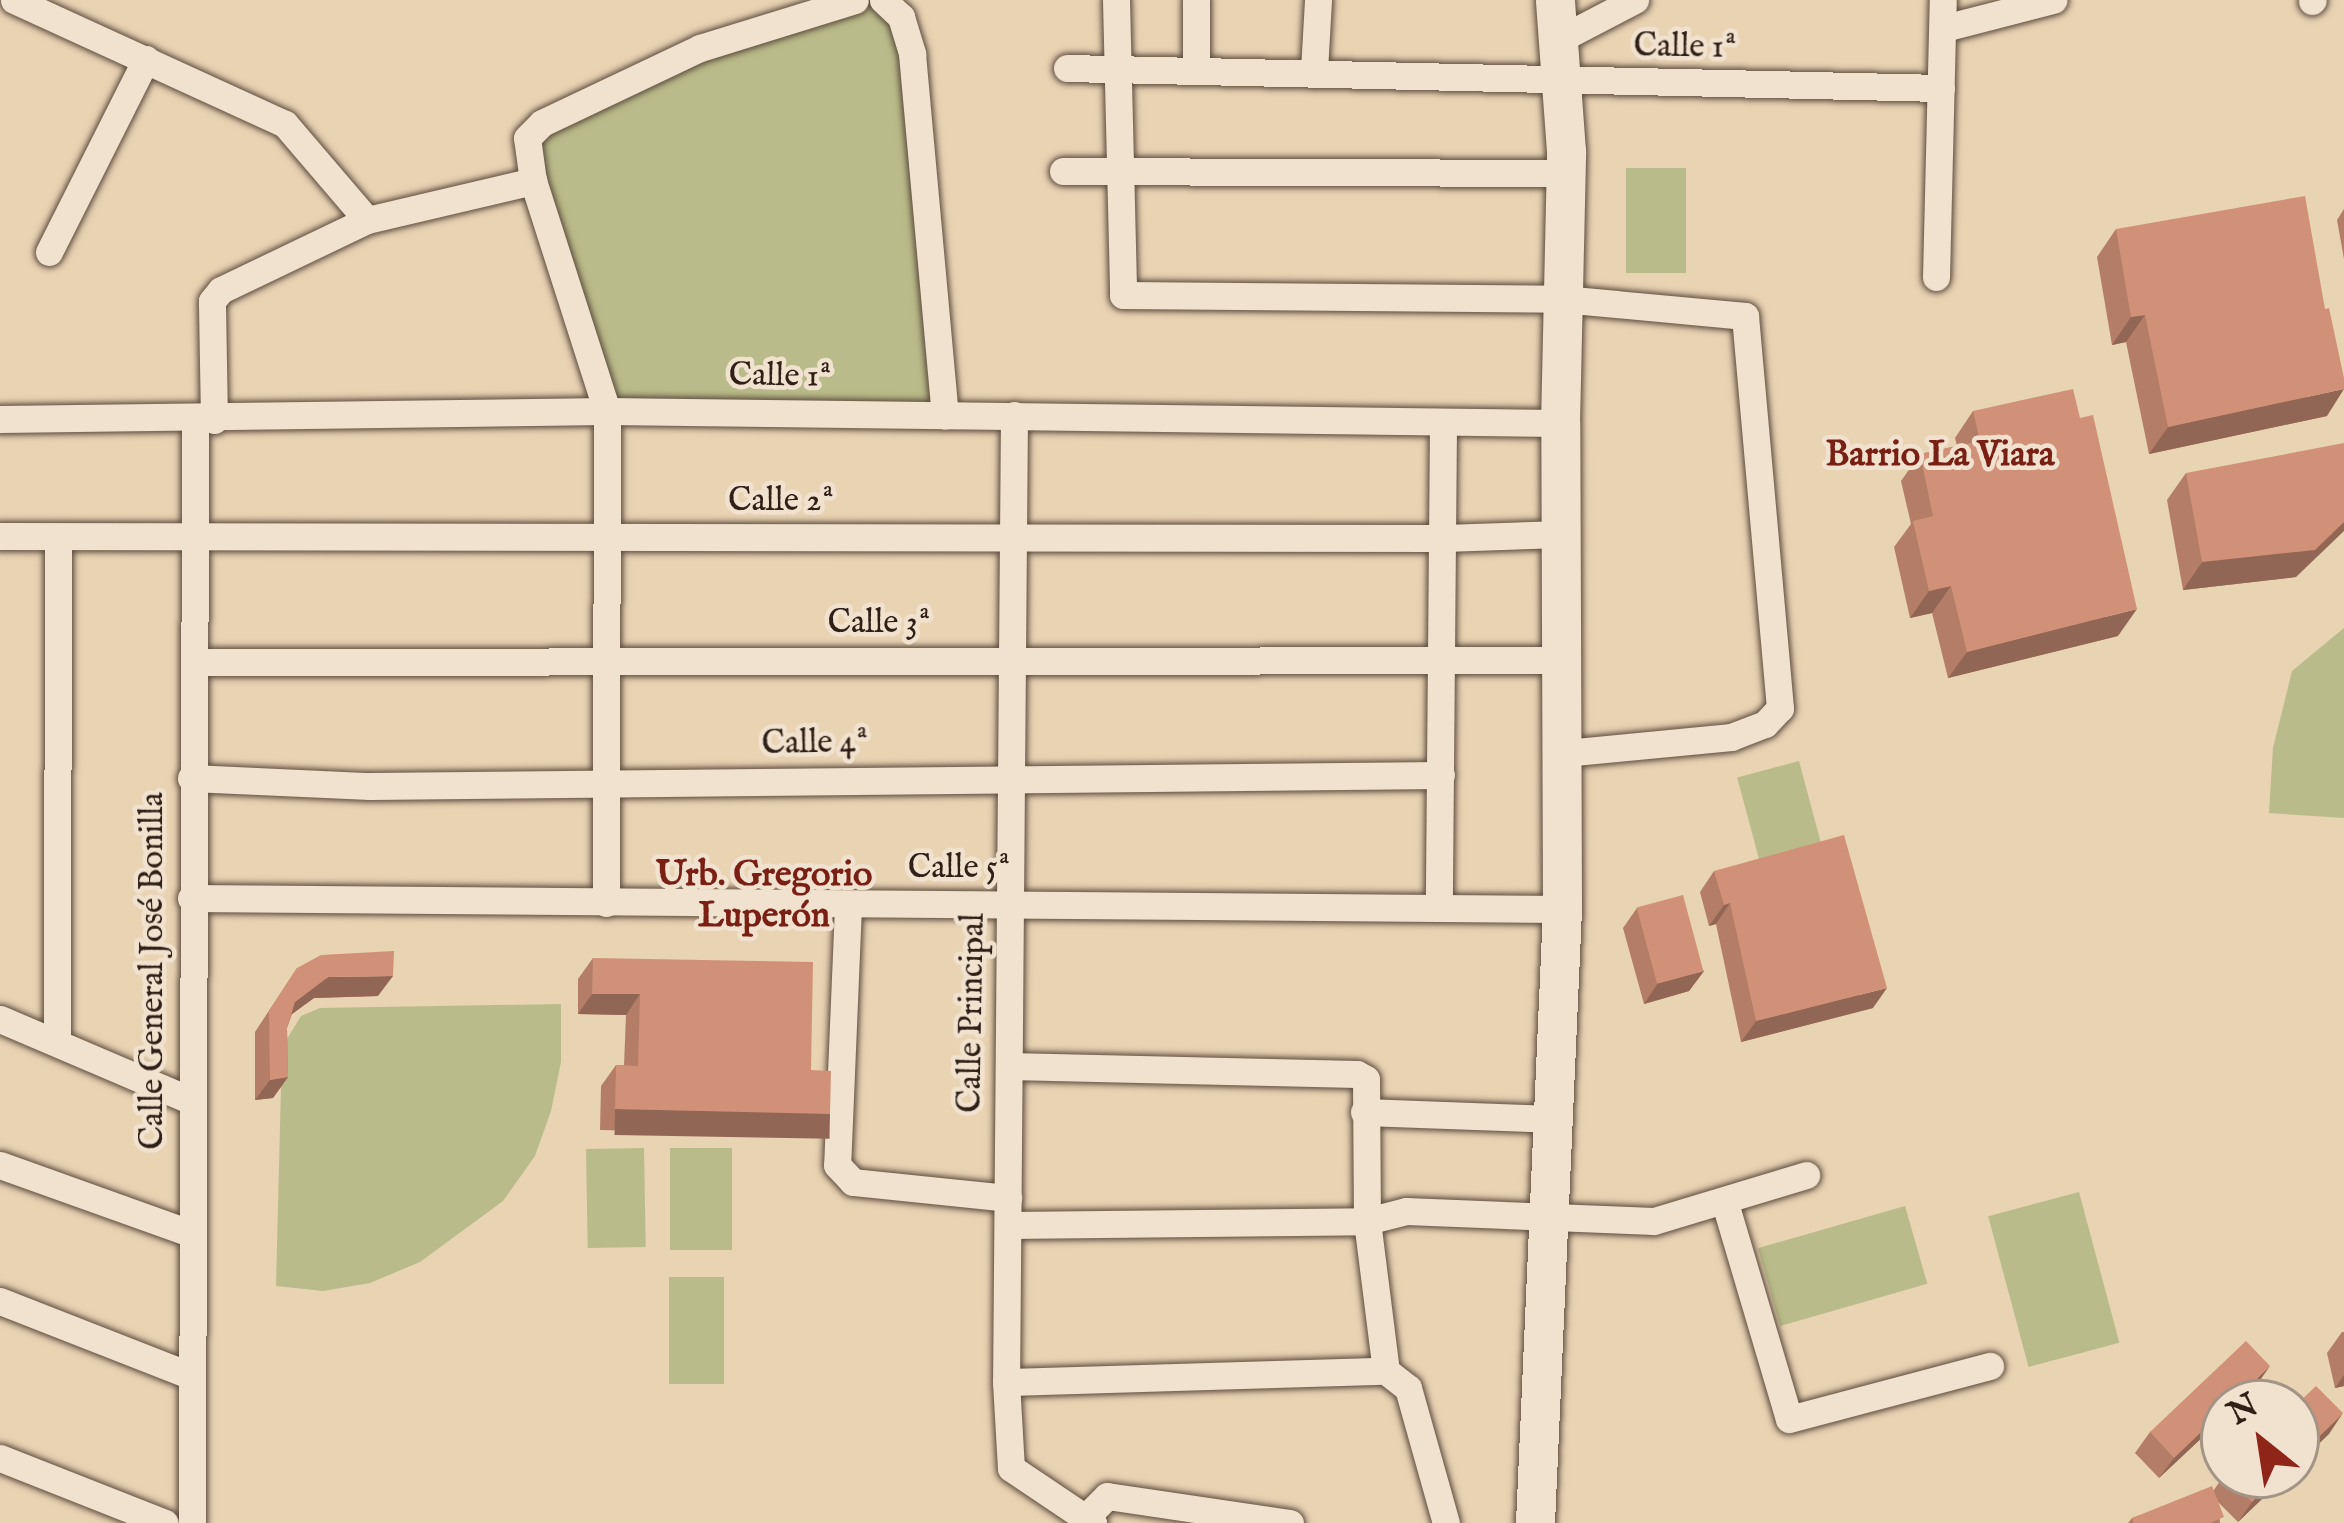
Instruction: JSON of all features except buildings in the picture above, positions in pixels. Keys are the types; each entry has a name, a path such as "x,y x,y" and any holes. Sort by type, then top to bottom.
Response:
{"street":[{"path":"14,0 285,124 367,220 533,182"},
{"path":"606,903 607,411 533,182 527,138 542,123 700,48 855,0"},
{"path":"883,0 901,17 912,54 945,415"},
{"path":"1116,0 1123,295 1562,298 1745,316 1780,708 1765,724 1731,737 1564,753"},
{"path":"1196,0 1196,67"},
{"path":"1314,70 1318,0"},
{"path":"1535,1523 1562,909 1560,423 1565,173 1555,0"},
{"path":"1558,40 1635,0"},
{"path":"1936,277 1944,14 2053,0"},
{"path":"49,252 146,59"},
{"name":"Calle 1ª","path":"1066,68 1196,67 1561,82 1941,88"},
{"path":"1063,172 1565,173"},
{"name":"Calle General José Bonilla","path":"192,1523 195,662 191,537 212,301 221,290 367,220"},
{"name":"Calle 1ª","path":"0,419 204,420 607,411 1560,423"},
{"name":"Calle Principal","path":"1014,415 1006,1382 1011,1468 1089,1520"},
{"path":"1439,908 1443,424"},
{"name":"Calle 2ª","path":"0,536 1444,538 1561,534"},
{"path":"57,1040 58,537"},
{"name":"Calle 3ª","path":"195,662 1562,660"},
{"name":"Calle 4ª","path":"191,778 370,786 1441,775"},
{"name":"Calle 5ª","path":"191,898 1562,909"},
{"path":"848,906 837,1166 853,1182 1008,1211 1366,1221 1406,1211 1546,1213 1654,1221 1806,1175"},
{"path":"0,1019 190,1100"},
{"path":"1009,1066 1357,1074 1366,1079 1366,1221 1386,1371"},
{"path":"1364,1112 1552,1119"},
{"path":"0,1165 190,1233"},
{"path":"1725,1203 1789,1419 1990,1366"},
{"path":"0,1301 191,1376"},
{"path":"1006,1382 1386,1371 1408,1388 1446,1523"},
{"path":"0,1458 165,1523"},
{"path":"1089,1520 1107,1496 1290,1523"}],"green space":[{"path":"855,0 883,0 894,8 945,415 607,411 533,181 542,123"},
{"path":"1626,168 1686,168 1686,273 1626,273"},
{"path":"2344,628 2344,818 2269,813 2273,748 2292,671"},
{"path":"1799,761 1824,853 1762,869 1737,778"},
{"path":"561,1004 561,1062 551,1111 535,1156 503,1201 420,1262 370,1283 323,1291 276,1286 282,1047 301,1016 320,1008"},
{"path":"644,1148 646,1247 588,1248 586,1149"},
{"path":"670,1148 732,1148 732,1250 670,1250"},
{"path":"2079,1192 2119,1343 2029,1367 1988,1216"},
{"path":"1905,1206 1927,1284 1780,1326 1758,1248"},
{"path":"669,1277 724,1277 724,1384 669,1384"}],"district":[{"name":"Barrio La Viara","path":"1940,456"},
{"name":"Urb. Gregorio Luperón","path":"764,896"}]}
